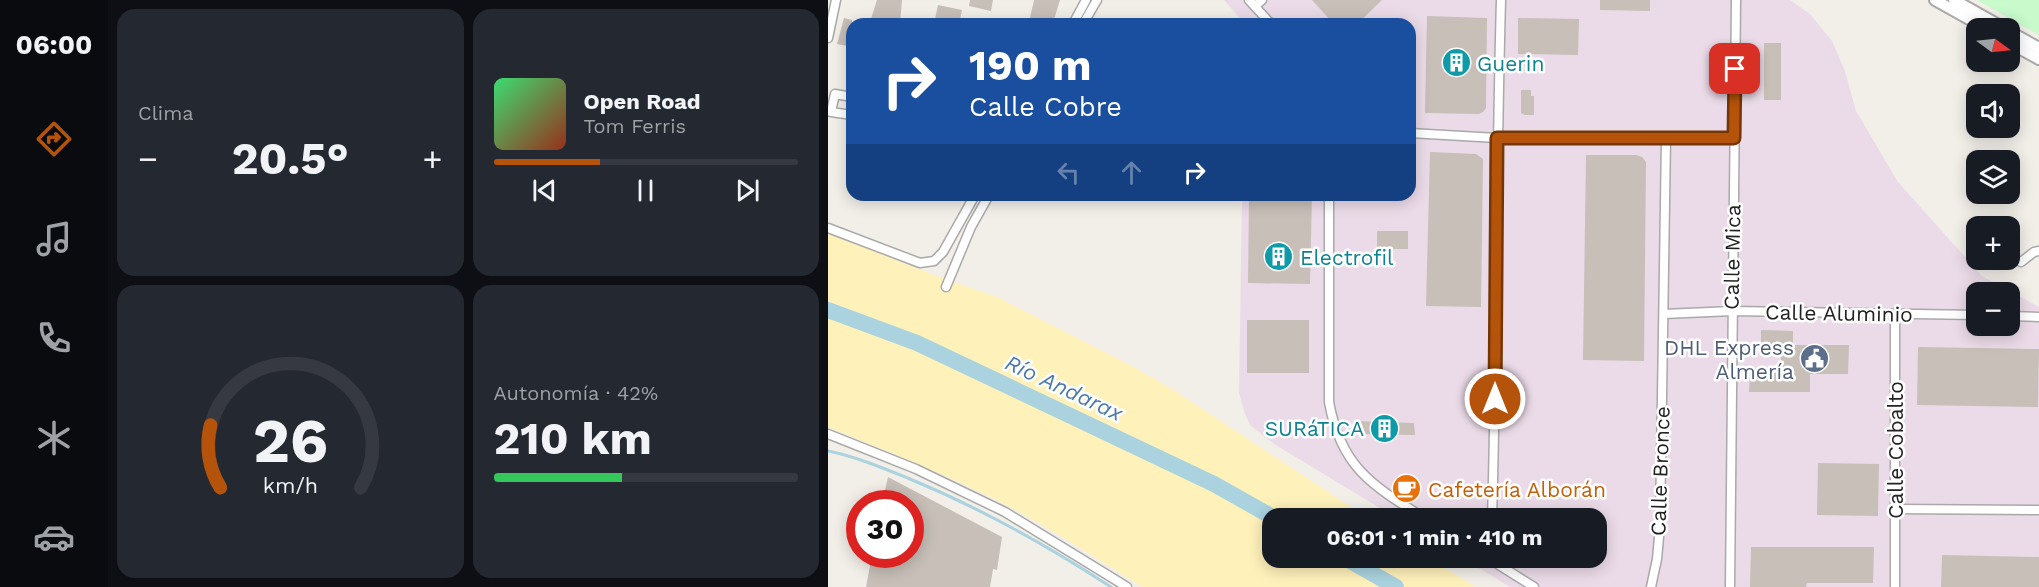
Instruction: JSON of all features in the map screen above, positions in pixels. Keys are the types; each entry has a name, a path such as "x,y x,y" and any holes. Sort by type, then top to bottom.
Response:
{"street":[{"path":"828,38 836,0"},
{"path":"1076,18 1086,0"},
{"path":"1086,18 1097,0"},
{"path":"1492,508 1500,0"},
{"name":"Calle Mica","path":"1730,587 1736,0"},
{"path":"1935,0 1967,18"},
{"path":"1954,0 1986,18"},
{"path":"1256,2 1267,18"},
{"path":"2020,38 2039,48"},
{"path":"2020,49 2039,59"},
{"path":"846,96 835,94 830,109 846,113"},
{"path":"1416,133 1497,138 1734,138"},
{"name":"Calle Bronce","path":"1651,587 1657,559 1660,526 1666,138"},
{"path":"828,228 920,263 934,261 943,252 972,201"},
{"path":"946,287 971,227 985,201"},
{"path":"1329,201 1329,402 1333,424 1344,448 1359,469 1379,489 1409,508"},
{"path":"2021,262 2039,251"},
{"name":"Calle Aluminio","path":"1664,314 1732,311 1966,315"},
{"name":"Calle Cobalto","path":"1895,314 1895,587"},
{"path":"2020,316 2039,317"},
{"path":"828,434 916,469 1005,512 1127,587"},
{"path":"1896,509 2039,510"},
{"path":"1504,568 1533,587"}],"shaded area":[{"path":"1224,0 1790,0 1810,14 1832,41 1845,71 1856,111 1898,182 1966,258 1966,270 1977,270 1993,282 1966,282 1966,336 2020,336 2020,297 2039,307 2039,587 1510,587 1479,568 1607,568 1607,508 1380,508 1274,444 1250,425 1239,393 1242,201 1416,201 1416,18 1240,18"}],"sand":[{"path":"828,233 939,277 997,297 1130,365 1172,389 1352,508 1262,508 1262,568 1445,568 1476,587 1142,587 1008,506 942,474 828,427"}],"green space":[{"path":"1977,0 2039,0 2039,35 2020,24 2020,18 2009,18"}],"building":[{"path":"877,0 902,0 900,18 871,18"},
{"path":"970,0 993,0 991,11 969,6"},
{"path":"1034,0 1060,0 1055,18 1030,18"},
{"path":"1312,0 1382,0 1363,18 1328,18"},
{"path":"1600,0 1650,0 1650,11 1600,10"},
{"path":"938,5 962,10 960,18 935,18"},
{"name":"Guerin","path":"1427,16 1487,18 1486,108 1483,112 1479,114 1425,113"},
{"path":"844,18 846,18 846,46 837,44"},
{"path":"1518,18 1579,19 1578,55 1518,54"},
{"path":"1764,43 1781,43 1781,100 1764,100"},
{"path":"1521,90 1531,90 1531,96 1534,96 1534,115 1521,113"},
{"path":"1430,152 1476,154 1483,159 1481,307 1426,306"},
{"path":"1586,155 1636,155 1642,157 1646,162 1644,361 1583,360"},
{"name":"Electrofil","path":"1249,201 1312,201 1310,284 1248,283"},
{"path":"1377,231 1408,231 1408,249 1377,249"},
{"path":"1247,320 1309,320 1309,373 1247,373"},
{"name":"DHL Express Almería","path":"1761,330 1793,331 1793,345 1849,345 1848,374 1810,374 1810,392 1749,392 1750,373 1781,373 1781,345 1761,345"},
{"path":"1918,347 2039,349 2038,407 1917,405"},
{"name":"SURáTICA","path":"1355,421 1414,423 1415,435 1356,434"},
{"path":"1818,463 1879,464 1878,516 1817,515"},
{"path":"888,477 913,490 885,490"},
{"path":"924,496 1002,537 997,570 993,569 990,587 866,587 870,568 924,568"},
{"path":"1751,547 1874,547 1873,583 1807,583 1806,587 1750,587"},
{"path":"1942,555 2039,557 2039,587 1941,587"}],"waterway":[{"name":"Río Andarax","path":"828,310 917,343 1214,484 1262,511"},
{"path":"828,451 880,467 962,502 1038,542 1111,587"},
{"name":"Río Andarax","path":"1363,568 1396,587"}],"place":[{"name":"Guerin","path":"1456,63"},
{"name":"Electrofil","path":"1279,257"},
{"name":"DHL Express Almería","path":"1815,359"},
{"name":"SURáTICA","path":"1385,428"},
{"name":"Cafetería Alborán","path":"1407,489"}],"route":[{"path":"1495,399 1497,138 1734,138 1735,69"}]}
